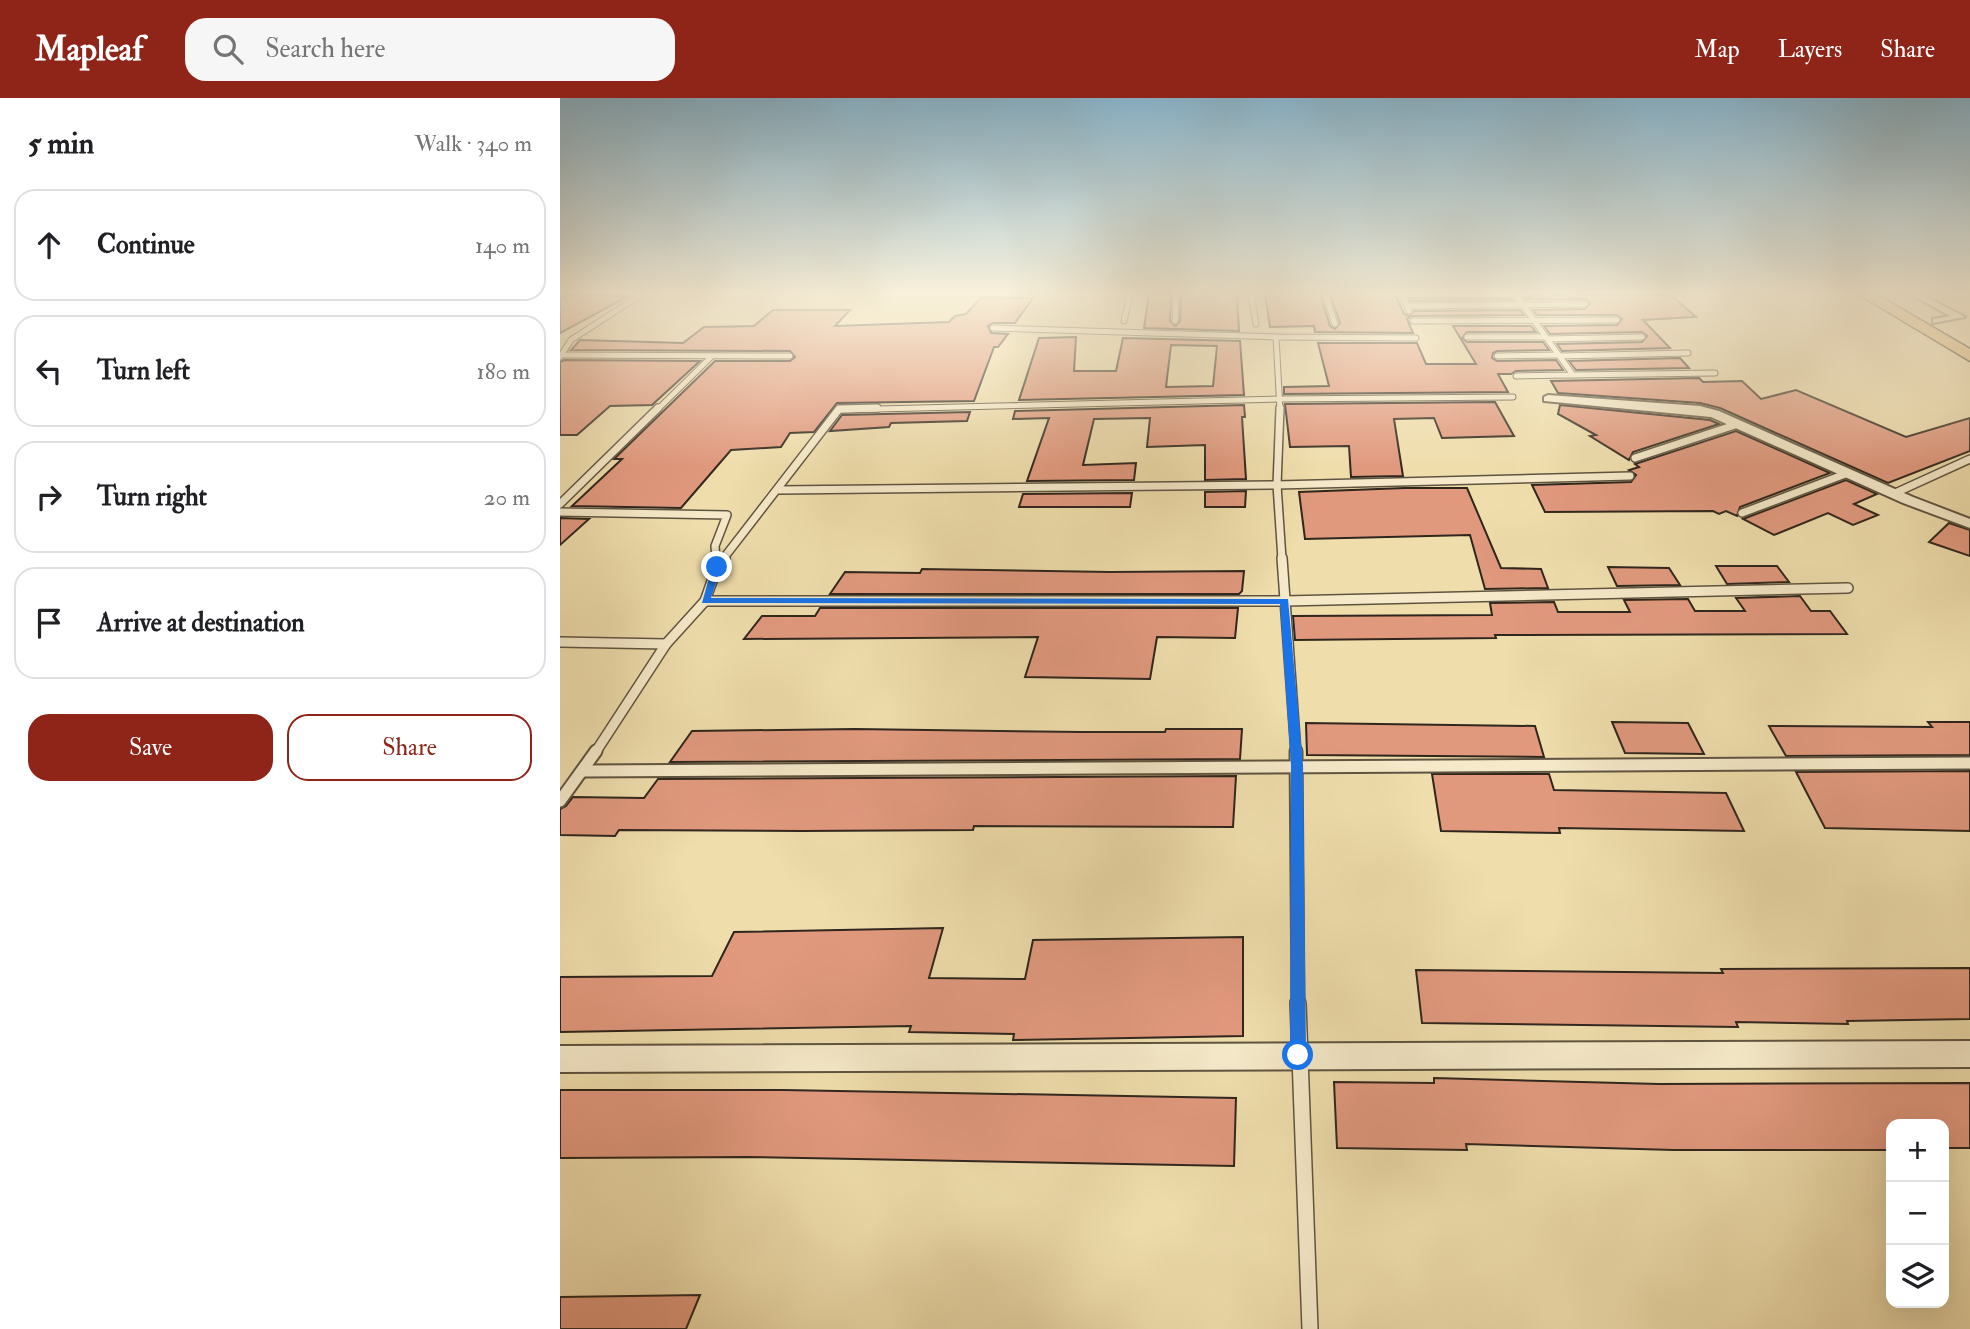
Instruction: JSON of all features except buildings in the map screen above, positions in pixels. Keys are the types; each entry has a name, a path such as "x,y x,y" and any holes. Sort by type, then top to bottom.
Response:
{"street":[{"path":"1548,399 1700,410 1738,424 1893,494 1970,524"},
{"path":"560,1059 1970,1054"}],"lane":[{"path":"1277,351 1280,399 1277,485 1297,765 1298,1055 1310,1329"},
{"path":"1556,351 1573,375"},
{"path":"1497,356 1688,353"},
{"path":"561,356 790,356"},
{"path":"560,504 711,357"},
{"path":"1517,376 1715,373"},
{"path":"560,801 583,771 666,644 705,601 717,567 839,409 1280,399 1513,397"},
{"path":"1635,458 1738,424"},
{"path":"1893,494 1970,459"},
{"path":"1742,513 1848,473"},
{"path":"779,490 1277,485 1630,476"},
{"path":"560,512 727,515 715,546 717,567"},
{"path":"705,601 1284,601 1848,589"},
{"path":"560,642 666,644"},
{"path":"583,771 1970,763"}],"route":[{"path":"717,567 705,601 1284,601 1297,765 1298,1055"}]}
